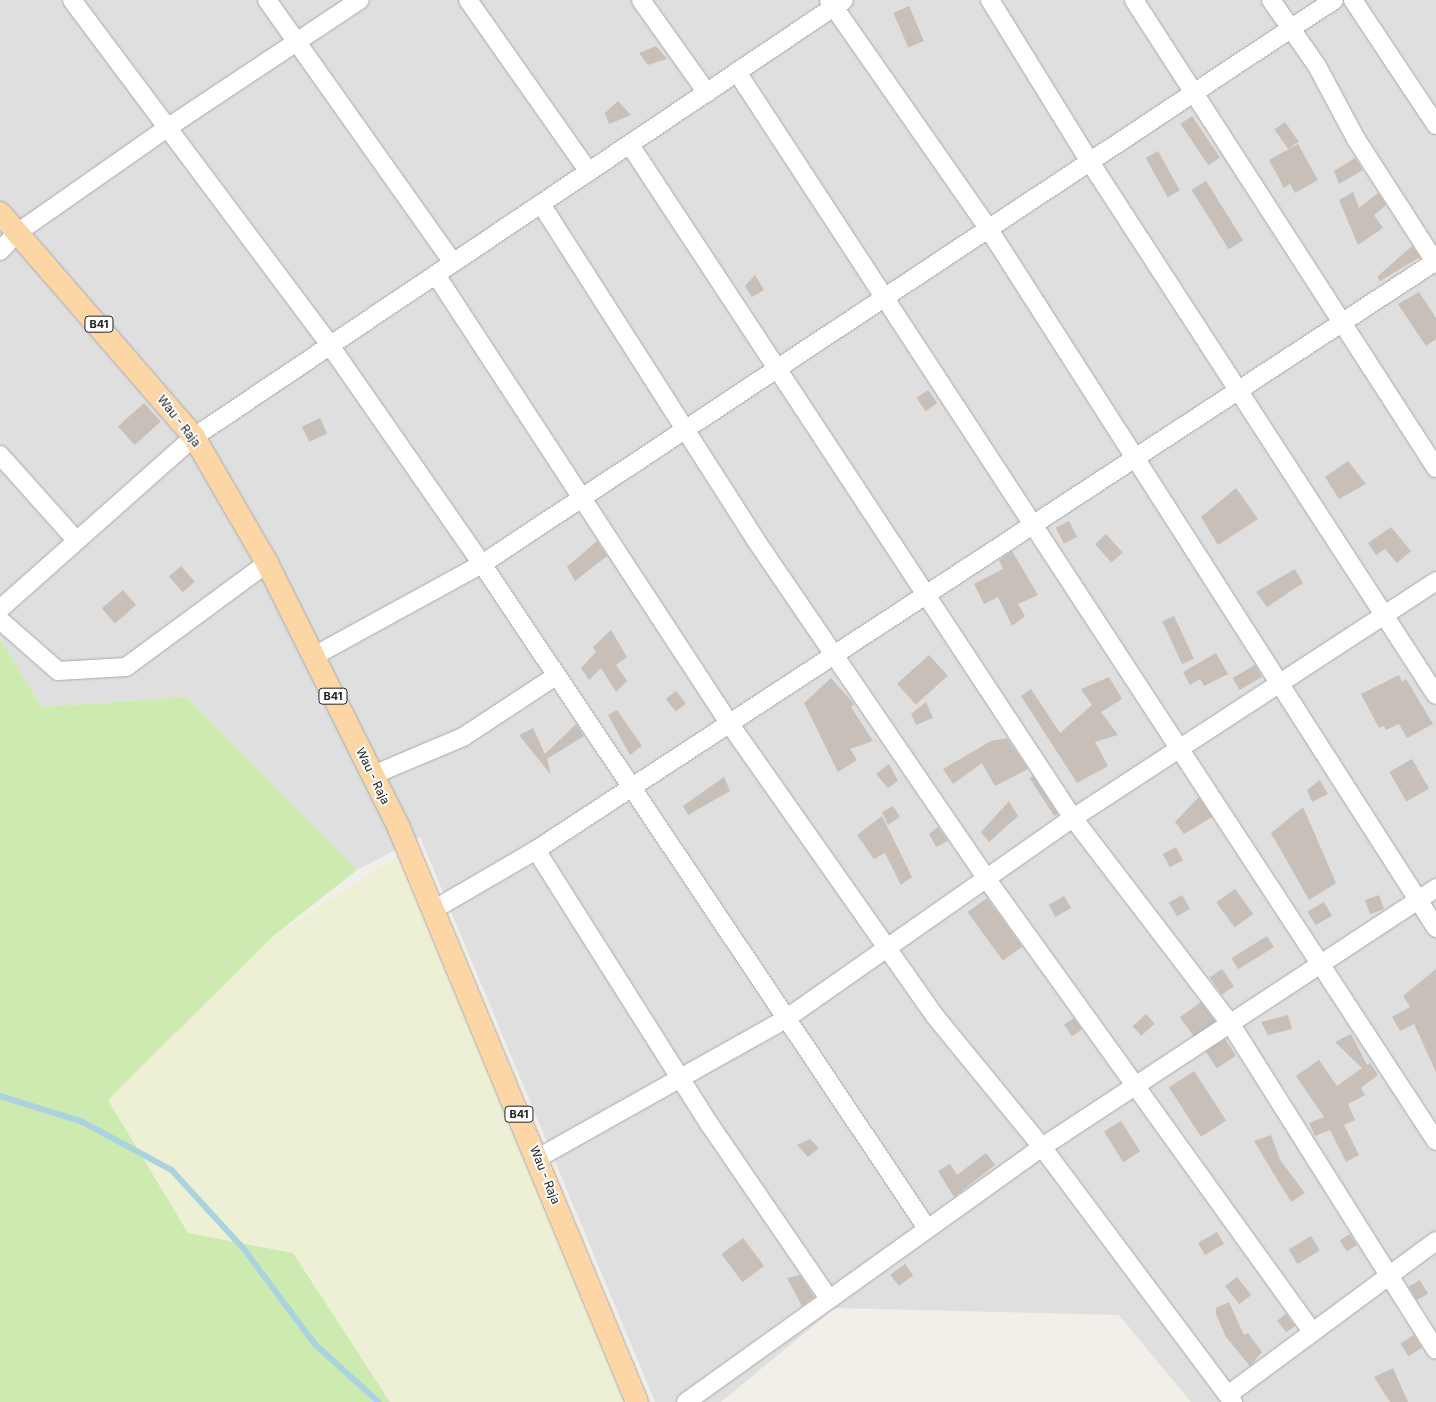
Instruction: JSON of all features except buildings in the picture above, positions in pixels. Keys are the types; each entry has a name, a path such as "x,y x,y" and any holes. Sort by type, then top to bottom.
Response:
{"main road":[{"name":"Wau - Raja","path":"0,214 194,437 267,563 373,775 433,910 538,1158 636,1402"}],"street":[{"path":"72,0 164,130 329,344 482,564 630,788 927,1228"},
{"path":"267,0 453,263"},
{"path":"0,252 17,232 164,130 360,0"},
{"path":"468,0 589,172"},
{"path":"641,0 707,93"},
{"path":"990,0 1090,162 1436,695"},
{"path":"1134,0 1436,468"},
{"path":"433,910 536,850 1436,262 1291,28 1271,0"},
{"path":"314,656 482,564 1334,0"},
{"path":"1353,0 1430,103 1436,125"},
{"path":"0,609 194,437 329,344 436,275 707,93 836,2 988,228 1436,928"},
{"path":"737,72 1436,1141"},
{"path":"630,144 1073,818 1230,1024 1436,1350"},
{"path":"540,204 834,655 986,878 1138,1084 1310,1330"},
{"path":"436,275 729,724 934,1014 1042,1147 1231,1399 1310,1330 1388,1272 1436,1241"},
{"path":"0,455 77,541"},
{"path":"0,620 58,671 126,667 267,563"},
{"path":"538,1158 787,1018 887,946 1073,818 1436,582"},
{"path":"373,775 463,737 556,676"},
{"path":"536,850 682,1078 829,1299"},
{"path":"686,1402 1042,1147 1436,888"}],"shaded area":[{"path":"0,0 1436,0 1436,1402 1191,1402 1119,1315 835,1308 721,1402 655,1402 420,837 357,870 186,697 42,707 0,639"}],"green space":[{"path":"0,639 42,707 186,697 357,870 272,937 108,1100 188,1233 293,1253 390,1402 0,1402"},
{"path":"398,856 625,1402 390,1402 293,1253 188,1233 108,1100 272,937"}],"waterway":[{"path":"0,1096 81,1121 172,1170 245,1250 315,1344 379,1402"}]}
